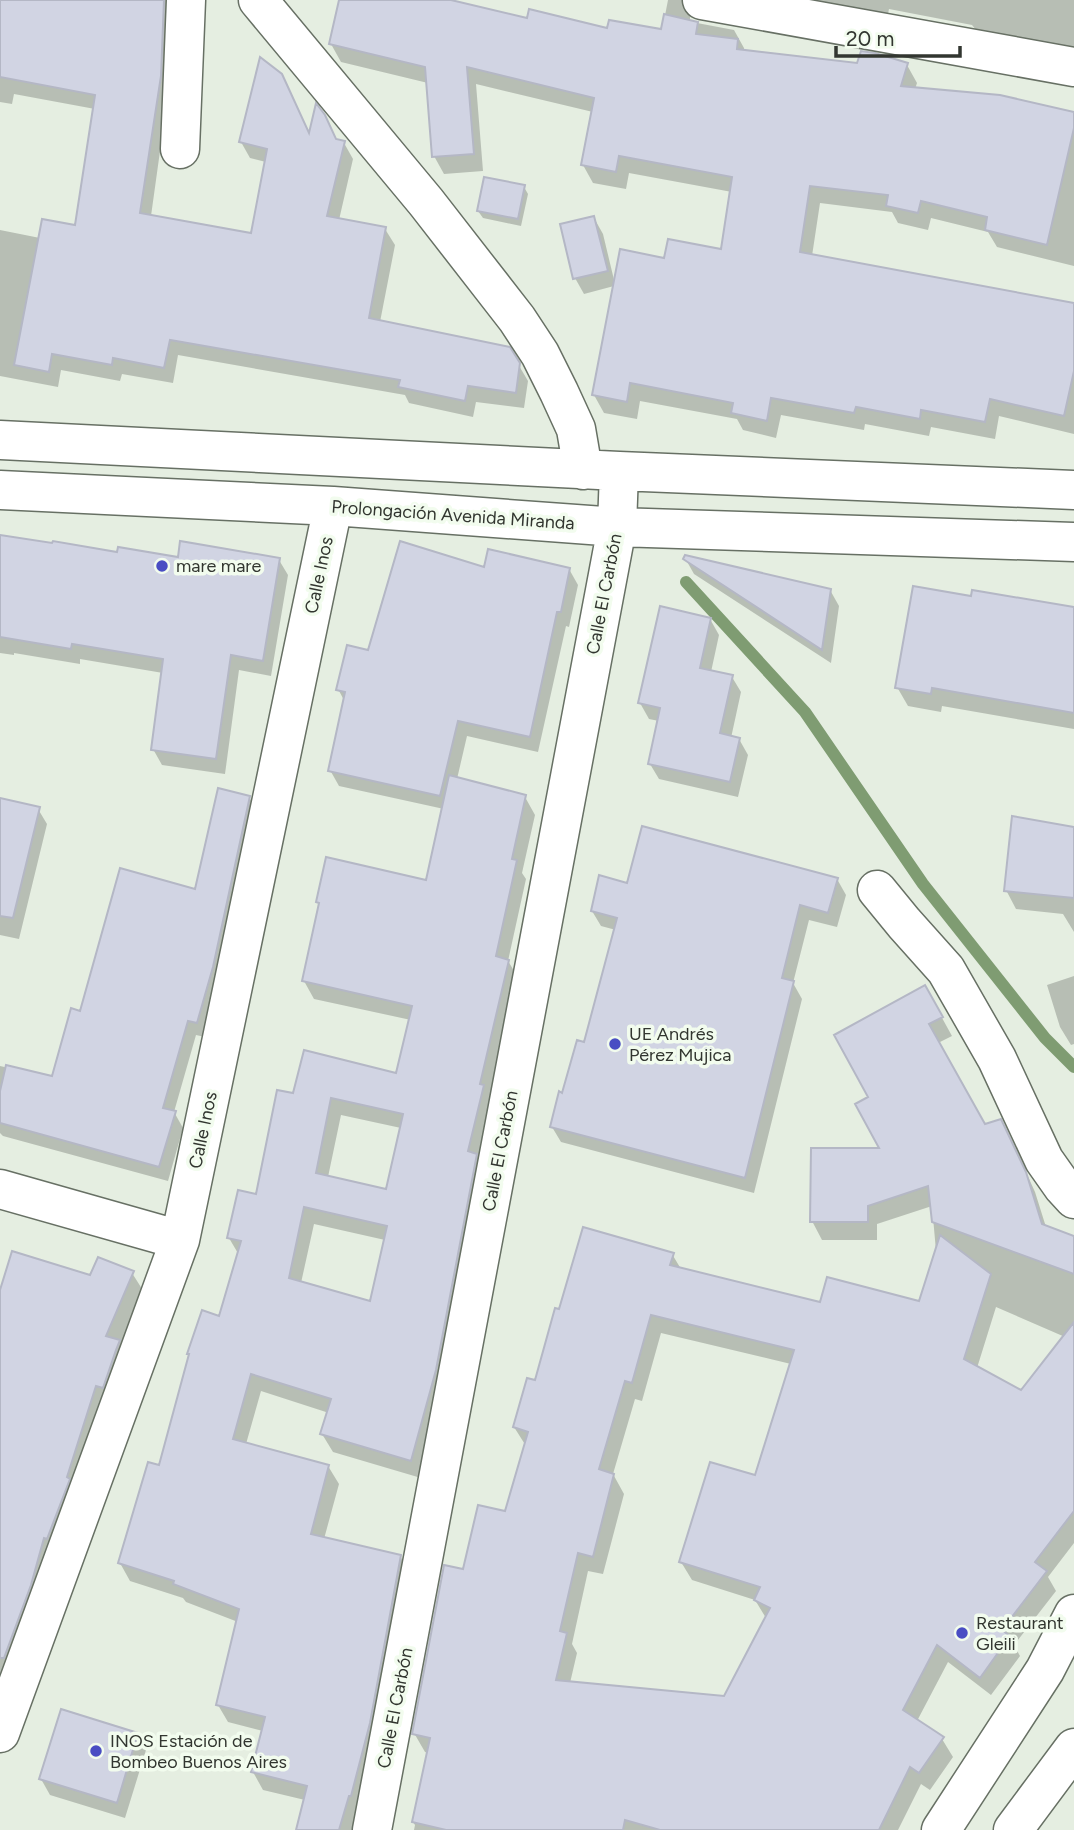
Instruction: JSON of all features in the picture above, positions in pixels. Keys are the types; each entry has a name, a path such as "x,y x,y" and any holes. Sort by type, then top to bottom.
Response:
{"street":[{"path":"180,149 186,0"},
{"name":"Calle El Carbón","path":"258,0 426,202 517,319 540,354 576,429 601,470 617,527 372,1830"},
{"path":"702,0 1074,67"},
{"path":"0,440 1074,490"},
{"name":"Prolongación Avenida Miranda","path":"0,490 333,506 617,527 1074,542"},
{"name":"Calle Inos","path":"0,1733 180,1240 333,506"},
{"path":"877,890 946,970 997,1059 1044,1160 1074,1199"},
{"path":"0,1189 180,1240"},
{"path":"941,1830 1045,1670 1074,1614"},
{"path":"1013,1830 1074,1748"}],"building":[{"path":"0,0 164,0 161,76 140,213 251,233 267,149 239,142 260,57 282,74 309,133 316,103 336,139 345,141 327,216 386,227 369,318 510,347 520,363 516,393 468,386 465,401 398,387 400,380 170,340 164,368 113,358 112,365 52,354 49,372 14,365 42,219 75,225 95,95 0,77"},
{"path":"339,0 451,0 527,18 529,9 607,28 609,20 661,29 664,14 698,22 696,34 738,39 737,49 857,63 861,51 875,53 908,63 901,86 1000,95 1074,112 1074,128 1047,245 985,230 987,217 921,201 918,213 886,206 888,195 810,186 800,252 1074,303 1074,371 1064,416 990,399 985,422 921,410 920,419 856,407 854,413 771,398 767,421 731,413 733,403 630,383 627,402 592,395 620,249 664,258 668,239 721,249 732,177 619,156 616,172 581,165 594,98 467,67 474,154 432,157 425,67 329,44"},
{"path":"484,177 525,185 518,219 477,211"},
{"path":"594,216 608,271 573,279 560,224"},
{"path":"0,535 117,552 118,547 178,557 180,541 280,558 263,661 231,655 216,759 151,750 163,659 72,644 71,649 0,637"},
{"path":"400,541 484,567 488,549 570,568 561,612 557,612 530,737 458,721 440,796 328,771 345,692 336,690 347,645 368,650"},
{"path":"685,555 831,589 822,650 683,559"},
{"path":"913,586 971,596 972,590 1074,607 1074,713 932,688 931,694 895,688"},
{"path":"660,606 711,618 700,668 733,675 720,733 740,738 730,782 648,764 660,708 638,703"},
{"path":"449,775 526,795 512,859 517,860 496,956 509,960 480,1084 484,1085 468,1151 477,1154 436,1370 411,1461 320,1434 331,1399 251,1374 233,1439 329,1465 311,1534 401,1555 370,1723 339,1830 296,1830 307,1786 251,1772 265,1717 216,1705 239,1609 173,1584 174,1581 118,1563 148,1462 159,1465 187,1354 202,1310 219,1316 241,1241 227,1238 238,1190 256,1194 277,1090 293,1093 304,1050 396,1073 412,1006 302,981 326,857 426,880","holes":["331,1098 403,1114 386,1189 316,1173","304,1207 387,1226 370,1301 289,1278"]},
{"path":"218,788 250,796 213,967 197,1023 188,1021 163,1108 176,1111 159,1167 0,1123 0,1091 6,1065 52,1076 71,1008 80,1011 120,868 195,889"},
{"path":"0,798 40,807 13,918 0,916"},
{"path":"1012,816 1074,827 1074,898 1004,891"},
{"path":"642,826 838,878 828,913 800,905 782,978 794,981 745,1178 550,1127 577,1040 584,1042 617,918 591,911 599,875 627,883"},
{"path":"925,985 943,1017 929,1024 985,1124 1001,1119 1026,1172 1042,1224 1074,1236 1074,1274 932,1222 928,1186 868,1206 868,1222 810,1222 811,1148 879,1148 855,1104 868,1097 834,1035"},
{"path":"583,1227 674,1253 670,1265 820,1302 827,1277 919,1301 940,1235 991,1274 964,1359 1021,1390 1074,1322 1074,1511 1035,1562 1047,1571 1002,1630 1010,1636 980,1678 937,1645 903,1710 944,1737 919,1773 910,1767 879,1830 660,1830 625,1820 623,1830 446,1830 412,1822 430,1738 412,1734 444,1565 463,1569 478,1505 505,1511 528,1432 513,1427 527,1378 535,1380 555,1308 559,1309","holes":["651,1315 794,1350 755,1475 710,1462 679,1562 760,1587 754,1600 770,1608 724,1696 556,1680 567,1633 560,1631 578,1553 593,1557 614,1474 599,1469 625,1381 632,1383"]},
{"path":"12,1251 90,1275 98,1257 134,1271 106,1336 120,1340 103,1388 96,1386 67,1477 70,1479 47,1539 44,1538 31,1585 4,1658 0,1658 0,1290"},
{"path":"61,1709 138,1733 117,1803 39,1779"}],"waterway":[{"path":"686,582 805,712 923,884 1045,1038 1074,1067"}],"place":[{"name":"mare mare","path":"162,566"},
{"name":"UE Andrés Pérez Mujica","path":"615,1044"},
{"name":"Restaurant Gleili","path":"962,1633"},
{"name":"INOS Estación de Bombeo Buenos Aires","path":"96,1751"}]}
